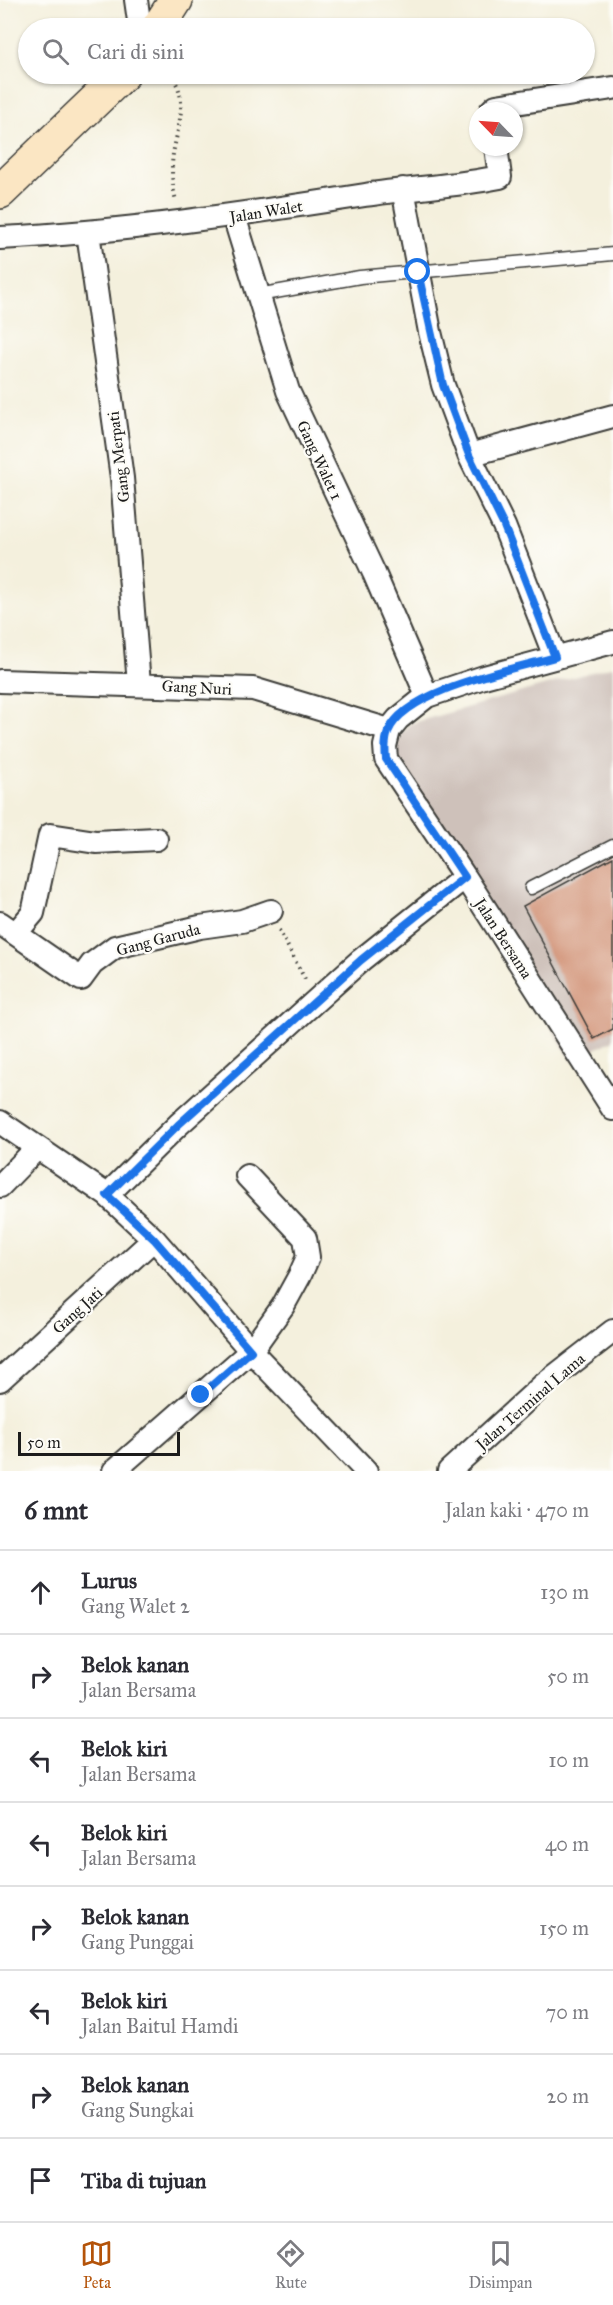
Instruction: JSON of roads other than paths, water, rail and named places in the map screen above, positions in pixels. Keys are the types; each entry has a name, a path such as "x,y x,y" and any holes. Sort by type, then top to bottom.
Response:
{"street":[{"path":"136,0 139,18"},
{"path":"164,18 176,0"},
{"path":"0,192 113,84"},
{"path":"522,102 613,88"},
{"name":"Jalan Walet","path":"0,238 185,224 403,189 500,177 497,156"},
{"path":"403,189 418,272 443,385 469,455 504,526 555,657"},
{"name":"Gang Walet 1","path":"234,216 288,392 374,573 427,696"},
{"name":"Gang Merpati","path":"88,232 122,478 139,684"},
{"path":"469,455 613,416"},
{"path":"388,730 427,696 613,642"},
{"name":"Gang Nuri","path":"0,681 253,689 388,730"},
{"name":"Jalan Bersama","path":"388,730 385,746 386,759 465,877 613,1109"},
{"path":"8,928 33,913 50,835 96,842 156,839"},
{"path":"107,1195 178,1125 361,960 465,877"},
{"name":"Gang Garuda","path":"8,928 81,979 92,964 116,947 200,927 242,921 271,911"},
{"path":"0,1122 107,1195 154,1239 251,1351 366,1471"},
{"path":"0,1186 37,1148"},
{"path":"114,1471 251,1351 283,1306 308,1257 305,1238 247,1176"},
{"name":"Gang Jati","path":"0,1380 154,1239"},
{"name":"Jalan Terminal Lama","path":"449,1471 542,1386 613,1331"}],"lane":[{"path":"258,296 360,277 613,254"},
{"path":"531,888 613,846"}]}
